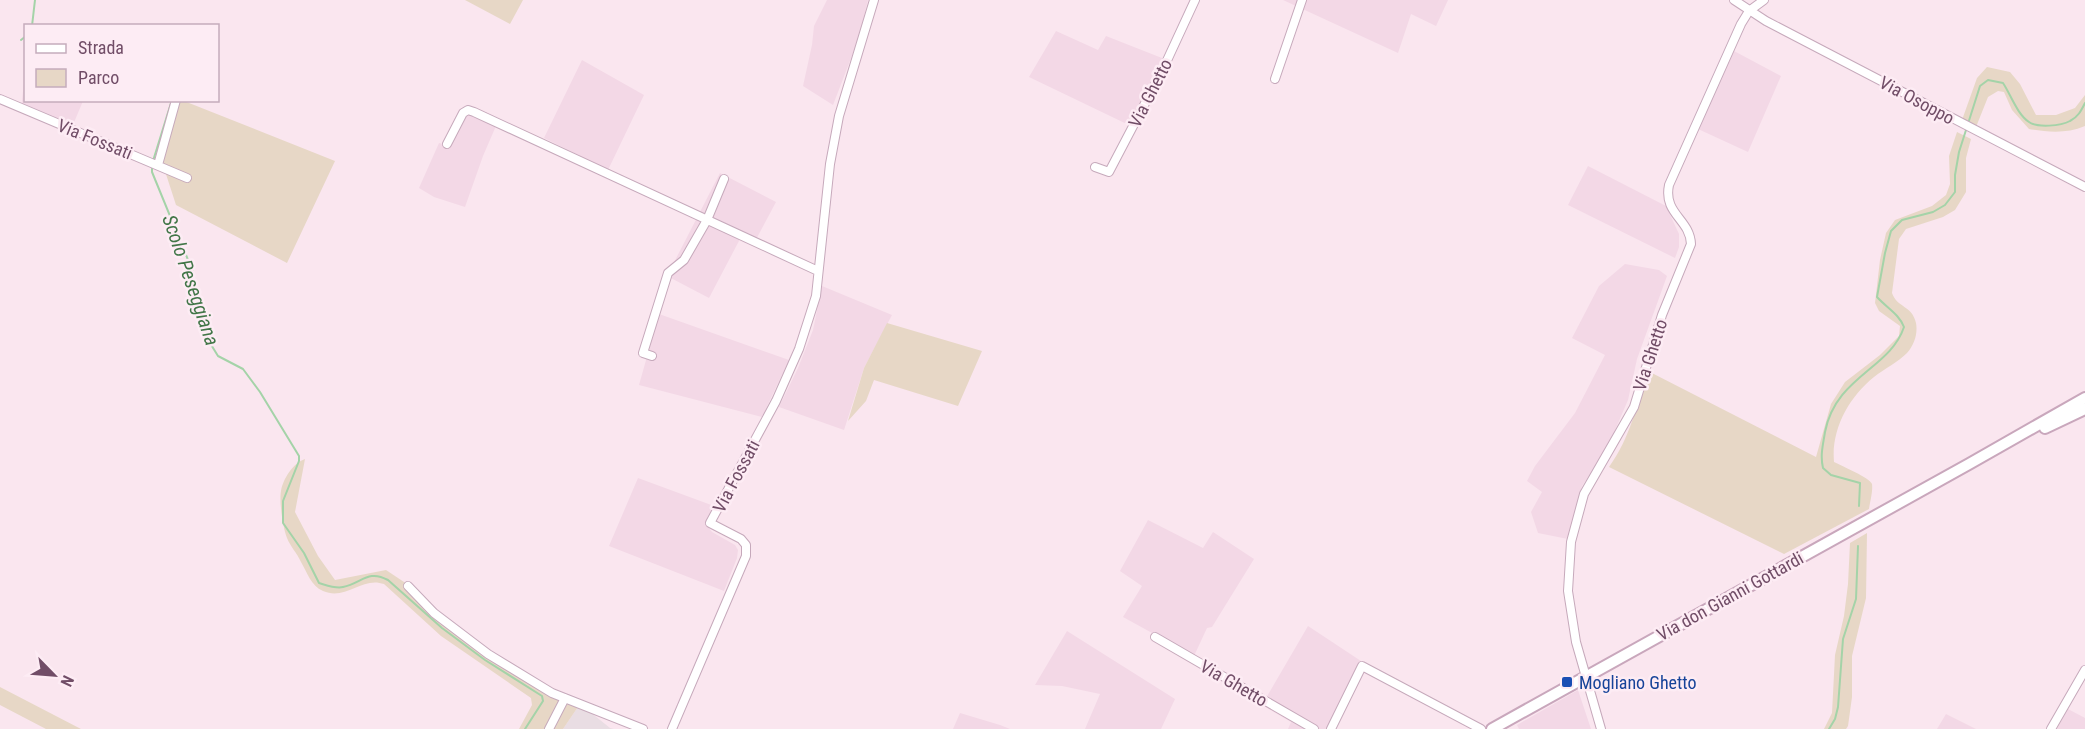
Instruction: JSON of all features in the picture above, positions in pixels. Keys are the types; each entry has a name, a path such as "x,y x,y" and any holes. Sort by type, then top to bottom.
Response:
{"main road":[{"name":"Via don Gianni Gottardi","path":"1492,729 2085,398"},
{"name":"Via don Gianni Gottardi","path":"1969,464 2085,409"}],"street":[{"name":"Via Fossati","path":"672,729 746,556 746,545 741,539 710,523 776,401 799,349 816,296 830,164 839,116 874,0"},
{"name":"Via Ghetto","path":"1095,167 1109,172 1164,67 1194,0"},
{"path":"1275,79 1302,0"},
{"path":"1734,0 1749,11 1764,0"},
{"name":"Via Ghetto","path":"1601,729 1575,642 1568,591 1571,542 1584,494 1634,406 1662,315 1691,244 1691,236 1666,197 1669,184 1749,11"},
{"name":"Via Osoppo","path":"1749,11 2085,187"},
{"name":"Via Fossati","path":"0,99 187,178"},
{"path":"154,163 175,102"},
{"path":"447,144 464,112 468,110 474,112 818,271"},
{"path":"652,356 643,353 668,273 684,260 707,220 724,179"},
{"path":"408,586 434,613 488,654 552,693 643,729"},
{"name":"Via Ghetto","path":"1155,637 1314,729"},
{"path":"1331,729 1362,666 1481,729"},
{"path":"2051,729 2085,670"},
{"path":"549,729 565,698"}],"shaded area":[{"path":"827,0 868,0 858,40 833,105 803,86 814,26"},
{"path":"1283,0 1448,0 1436,26 1411,14 1398,53"},
{"path":"1056,31 1098,50 1106,36 1167,60 1133,127 1029,77"},
{"path":"1734,51 1781,76 1748,152 1698,129"},
{"path":"582,60 644,95 608,170 544,138"},
{"path":"24,83 24,102 83,102 70,132 21,109"},
{"path":"468,108 485,112 499,119 465,207 434,197 419,188 439,143 447,145"},
{"path":"1588,166 1666,206 1679,234 1679,247 1675,258 1568,205"},
{"path":"720,173 776,202 753,245 740,239 709,298 667,276"},
{"path":"1625,264 1659,270 1667,276 1637,359 1628,400 1607,449 1582,486 1568,539 1538,533 1531,512 1542,492 1527,481 1535,466 1575,413 1605,355 1572,338 1599,286"},
{"path":"822,286 892,315 864,368 844,430 779,407 813,330"},
{"path":"659,314 789,360 762,417 639,385"},
{"path":"638,478 714,506 708,519 708,527 712,532 735,545 738,550 724,591 609,546"},
{"path":"1148,520 1203,548 1213,532 1254,559 1212,627 1207,628 1194,656 1123,617 1142,586 1120,571"},
{"path":"1308,626 1367,665 1331,729 1288,729 1291,722 1262,705"},
{"path":"1067,631 1175,699 1161,729 1085,729 1100,694 1062,686 1035,685"},
{"path":"1578,690 1591,729 1519,729 1517,725"},
{"path":"580,704 610,728 614,729 563,729"},
{"path":"2068,709 2085,718 2085,729 2057,729"},
{"path":"960,713 1000,725 1010,729 953,729"},
{"path":"1946,714 1976,729 1937,729"}],"green space":[{"path":"465,0 523,0 510,24"},
{"path":"1987,67 2010,72 2020,84 2036,115 2056,115 2075,108 2085,95 2085,126 2064,131 2029,129 2012,110 2004,92 1998,91 1988,97 1976,127 1962,120 1977,78"},
{"path":"176,102 187,102 335,161 287,263 176,205 164,168 157,165"},
{"path":"1957,132 1971,139 1966,158 1966,192 1955,210 1943,217 1906,229 1899,239 1892,293 1894,298 1914,317 1916,335 1913,343 1903,356 1874,377 1857,394 1843,415 1835,438 1834,462 1861,475 1872,484 1869,509 1784,554 1609,467 1628,433 1646,370 1816,457 1831,404 1845,382 1880,355 1899,336 1900,326 1879,311 1875,303 1886,233 1895,220 1932,206 1946,195 1950,184 1949,156"},
{"path":"887,323 982,351 958,406 874,380 866,401 848,421 864,368"},
{"path":"305,459 295,512 318,556 335,580 386,570 416,590 452,627 542,688 580,704 563,729 519,729 532,705 531,698 441,636 384,584 368,583 339,593 323,591 315,586 288,541 281,508 281,491 284,482 289,472"},
{"path":"1867,533 1866,598 1852,656 1852,697 1848,726 1846,729 1824,729 1832,713 1835,655 1844,616 1850,543"},
{"path":"0,687 81,729 46,729 0,705"}],"waterway":[{"name":"Scolo Peseggiana","path":"32,24 35,0"},
{"path":"1859,506 1860,483 1831,475 1823,468 1822,450 1831,413 1840,398 1887,353 1897,341 1904,327 1896,315 1877,297 1891,231 1902,220 1933,212 1945,205 1955,192 1959,152 1980,86 1988,80 2003,83 2021,114 2033,124 2043,126 2066,123 2077,116 2085,103"},
{"name":"Scolo Peseggiana","path":"153,161 171,103"},
{"name":"Scolo Peseggiana","path":"152,166 152,172 193,272 193,293 210,343 218,356 243,369 260,392 299,456 283,501 283,523 304,553 319,583 340,587 370,576 388,580 442,628 485,660 542,696 543,701 525,729"},
{"path":"1829,729 1838,707 1843,639 1856,599 1858,546"}],"place":[{"name":"Mogliano Ghetto","path":"1567,682"}]}
